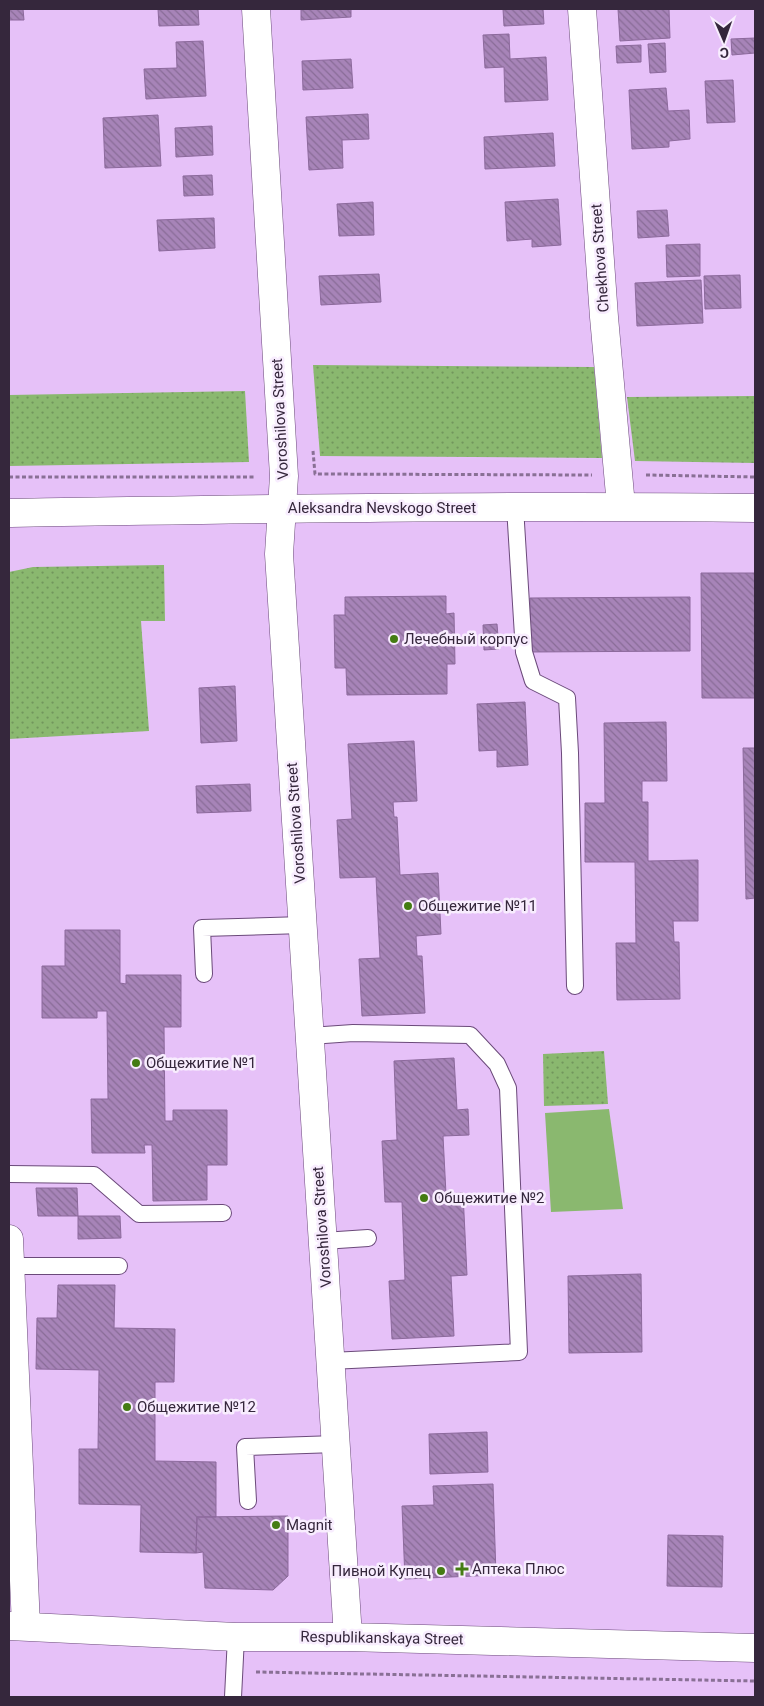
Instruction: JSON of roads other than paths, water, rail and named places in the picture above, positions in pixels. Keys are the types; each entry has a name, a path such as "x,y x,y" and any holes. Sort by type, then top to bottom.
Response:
{"street":[{"name":"Voroshilova Street","path":"256,9 284,476 279,554 348,1636"},
{"name":"Chekhova Street","path":"582,9 604,317 621,506"},
{"name":"Aleksandra Nevskogo Street","path":"9,513 282,508 621,506 755,508"},
{"path":"9,1239 17,1626"},
{"name":"Respublikanskaya Street","path":"17,1626 236,1637 348,1636 755,1648"}],"lane":[{"path":"514,508 524,652 533,681 567,698 575,986"},
{"path":"204,974 202,928 303,925"},
{"path":"310,1036 353,1033 470,1035 497,1064 508,1088 519,1352 330,1361"},
{"path":"9,1174 94,1175 139,1214 223,1212"},
{"path":"323,1241 368,1238"},
{"path":"10,1266 119,1266"},
{"path":"248,1501 245,1447 336,1444"},
{"path":"233,1697 236,1637"}],"place":[{"name":"Лечебный корпус","path":"394,639"},
{"name":"Общежитие №11","path":"408,906"},
{"name":"Общежитие №1","path":"136,1063"},
{"name":"Общежитие №2","path":"424,1198"},
{"name":"Общежитие №12","path":"127,1407"},
{"name":"Magnit","path":"276,1525"},
{"name":"Аптека Плюс","path":"462,1569"},
{"name":"Пивной Купец","path":"441,1571"}]}
